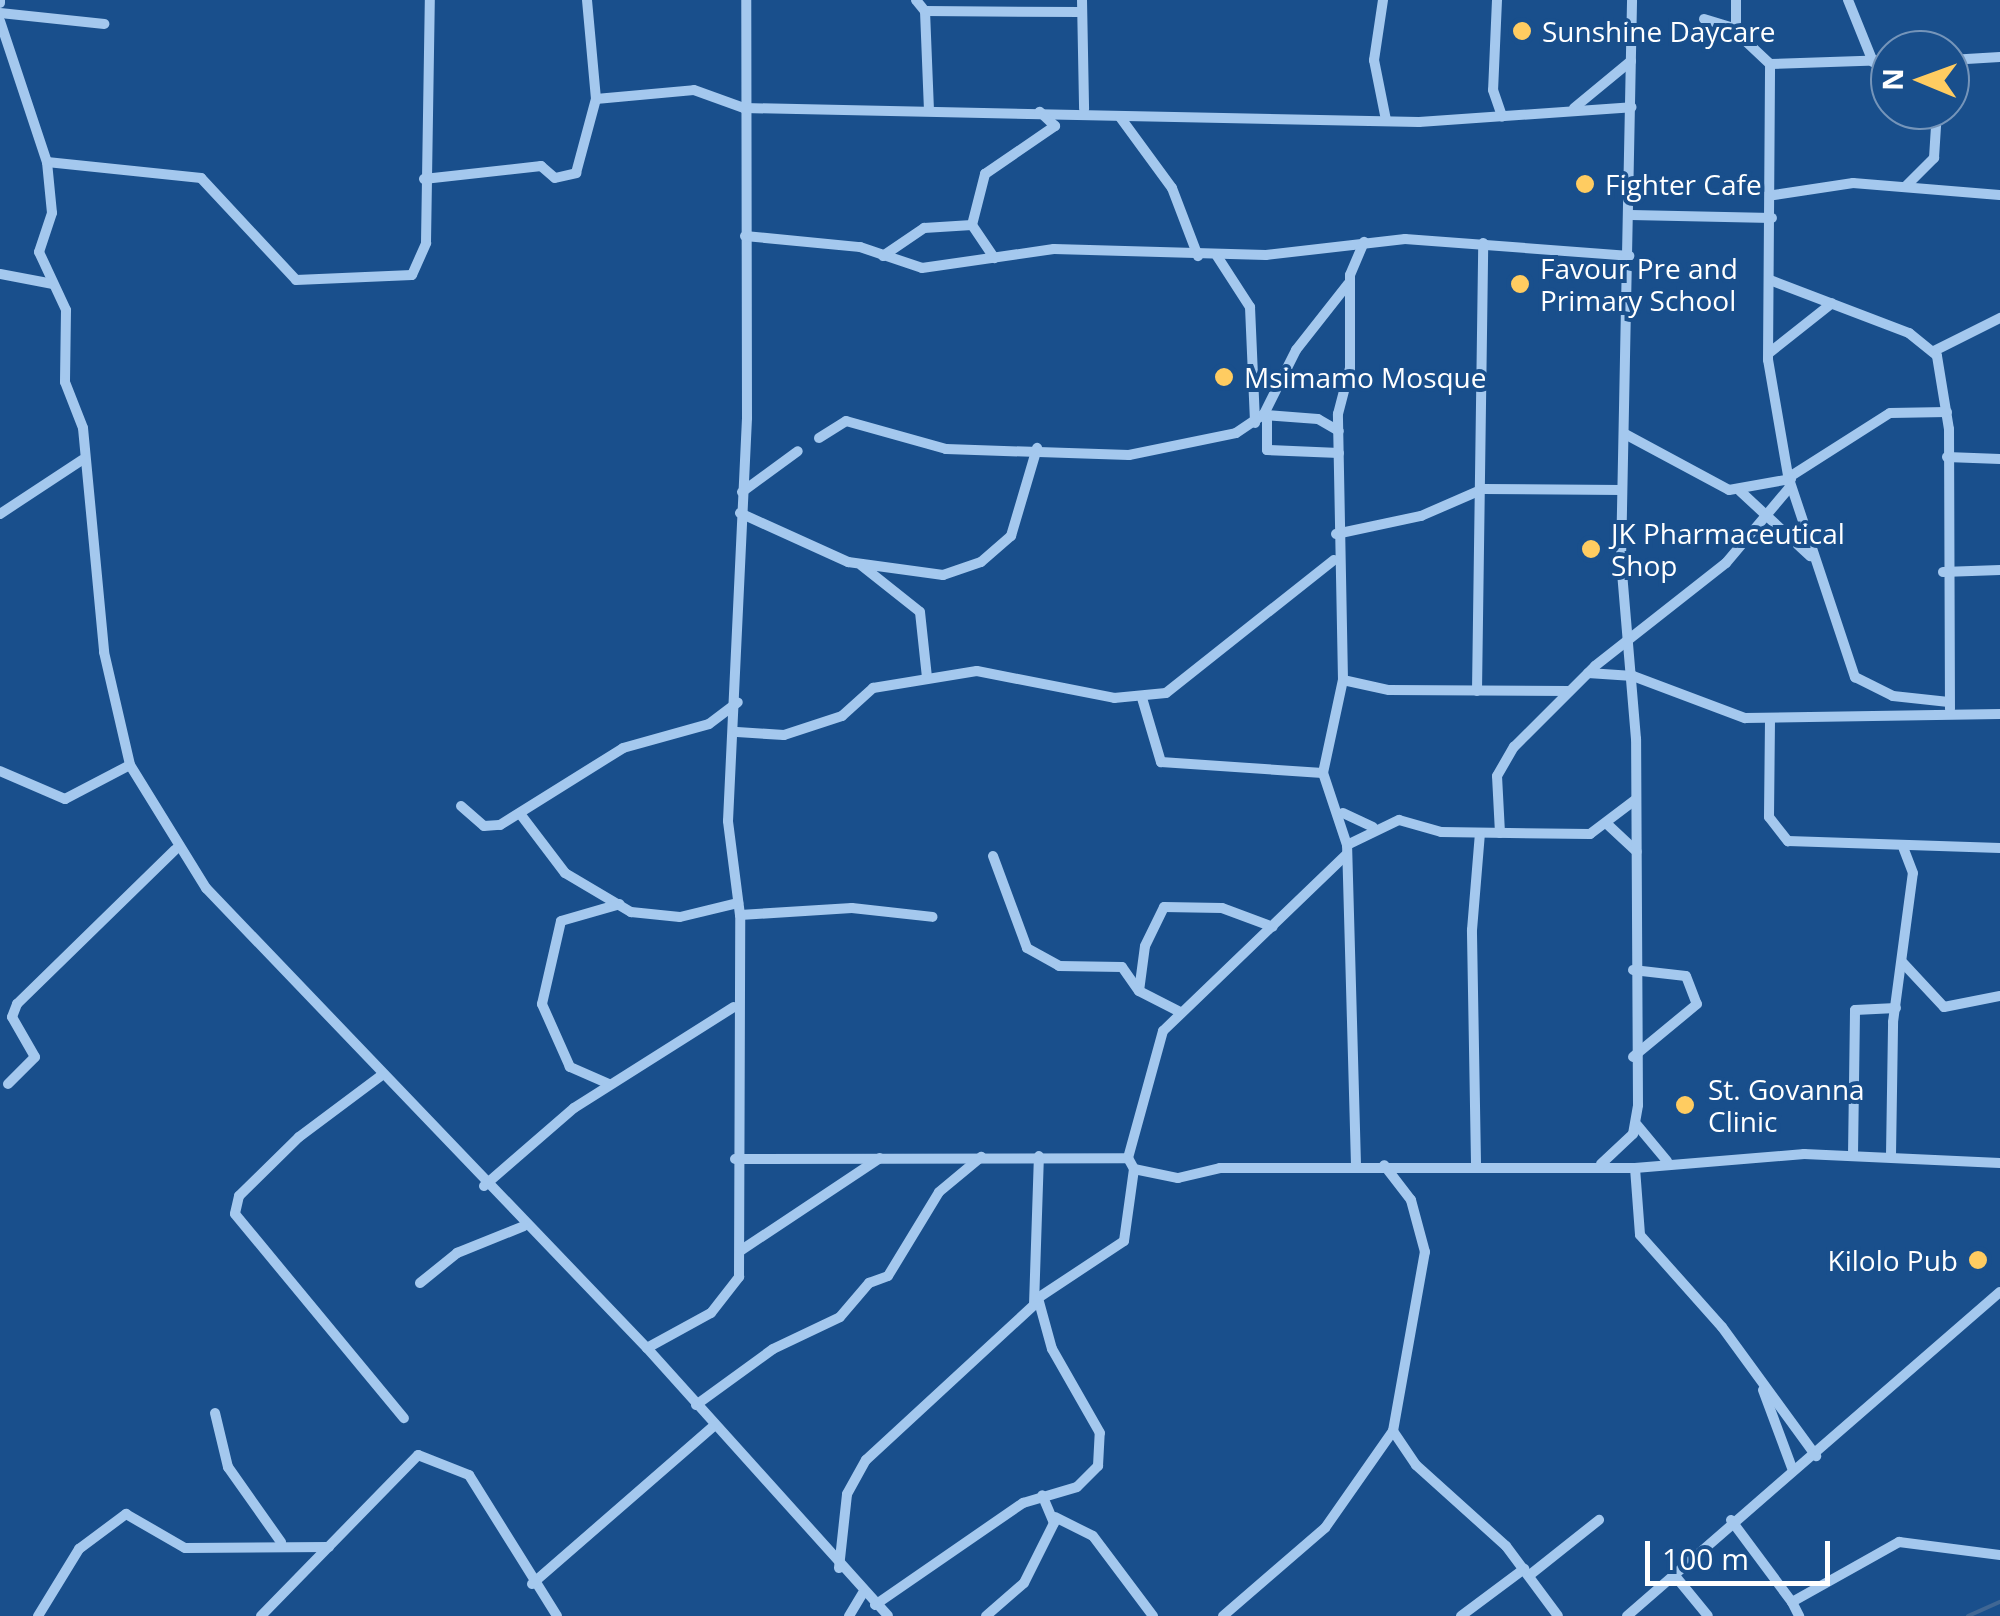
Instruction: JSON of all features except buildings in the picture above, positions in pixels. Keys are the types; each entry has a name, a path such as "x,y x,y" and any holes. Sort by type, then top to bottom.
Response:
{"street":[{"path":"46,162 201,178 300,280 418,271 430,0"},
{"path":"424,179 540,166 555,178 576,174 596,99 586,0"},
{"path":"647,1348 724,1301 739,1278 734,1008 739,909 728,834 738,702 746,0"},
{"path":"916,0 925,12 930,111"},
{"path":"1383,0 1374,60 1386,120"},
{"path":"1498,0 1492,90 1502,116"},
{"path":"1632,0 1622,490 1633,676 1637,852 1634,1057 1638,1125 1667,1161"},
{"path":"1734,28 1736,0"},
{"path":"1848,0 1870,55"},
{"path":"925,12 1082,6 1084,109"},
{"path":"0,13 104,24"},
{"path":"1704,19 1734,28 1770,64 1774,194 1768,354 1810,556 1855,677 1892,696 2000,714"},
{"path":"0,22 46,162 52,213 39,252 66,310 65,382 83,428 82,460 114,721 130,765 175,850 484,1186 647,1348 862,1594 888,1616"},
{"path":"1970,59 2000,57"},
{"path":"1572,109 1631,61"},
{"path":"1770,64 1870,62"},
{"path":"596,99 694,90 744,108 1040,112 1084,109 1120,117 1386,120 1631,107"},
{"path":"994,258 972,225 984,174 1055,126 1040,112"},
{"path":"1120,117 1172,188 1198,256"},
{"path":"1905,186 1934,158 1935,130"},
{"path":"1774,194 1818,184 1905,186 2000,195"},
{"path":"1630,214 1772,218"},
{"path":"883,256 924,228 972,225"},
{"path":"745,236 883,256 922,268 1066,248 1217,256 1364,242 1483,242 1629,256"},
{"path":"1356,1165 1347,850 1342,812 1323,774 1343,680 1334,560 1339,431 1349,283 1364,242"},
{"path":"1476,691 1483,489 1483,242"},
{"path":"1217,256 1254,323 1267,450 1338,452"},
{"path":"0,274 53,284"},
{"path":"1770,280 1832,303 1934,351"},
{"path":"1262,418 1296,350 1349,283"},
{"path":"1768,354 1832,303"},
{"path":"1934,351 2000,318"},
{"path":"1934,351 1947,412 1943,572 1950,706"},
{"path":"1500,833 1496,776 1588,673 1726,563 1791,479 1890,413 1947,412"},
{"path":"819,438 846,422 946,448 1141,454 1262,418 1318,419 1339,431"},
{"path":"1625,434 1740,491 1810,556"},
{"path":"860,565 943,575 992,554 1016,526 1037,448"},
{"path":"742,492 798,452"},
{"path":"1947,457 2000,458"},
{"path":"0,514 82,460"},
{"path":"1740,491 1791,479"},
{"path":"1336,534 1421,516 1483,489 1622,490"},
{"path":"740,513 860,565 920,612 927,678"},
{"path":"737,732 784,736 842,716 864,692 927,678 996,670 1142,698 1186,684 1334,560"},
{"path":"1943,572 2000,570"},
{"path":"1588,673 1633,676 1720,716 1770,720 1950,706"},
{"path":"1343,680 1476,691 1570,691"},
{"path":"1142,698 1161,762 1323,774"},
{"path":"461,806 492,827 522,815 634,742 709,724 738,702"},
{"path":"1770,720 1776,832 1788,841 1904,849 2000,848"},
{"path":"0,772 65,799 130,765"},
{"path":"839,1568 848,1494 866,1460 1038,1298 1124,1241 1134,1169 1128,1158 1156,1048 1178,1010 1273,928 1373,827 1409,820 1480,832 1590,834 1635,800"},
{"path":"1342,812 1373,827"},
{"path":"522,815 566,873 620,904 662,918 739,909 859,908 933,917"},
{"path":"1606,823 1637,852"},
{"path":"1476,1163 1472,930 1480,832"},
{"path":"1891,1155 1896,1008 1914,873 1904,849"},
{"path":"8,1084 35,1056 12,1017 17,1004 175,850"},
{"path":"993,856 1026,948 1059,966 1122,967 1140,991 1178,1010"},
{"path":"609,1084 570,1067 542,1004 560,921 620,904"},
{"path":"1140,991 1145,946 1164,907 1222,908 1273,928"},
{"path":"1902,963 1944,1007 2000,996"},
{"path":"1633,970 1686,976 1697,1004 1634,1057"},
{"path":"484,1186 609,1084 734,1008"},
{"path":"1853,1155 1855,1010 1896,1008"},
{"path":"382,1075 299,1137 238,1196 235,1214 404,1418"},
{"path":"1601,1164 1638,1125"},
{"path":"1134,1169 1178,1178 1356,1165 1601,1164 1635,1168 1667,1161 1853,1155 2000,1163"},
{"path":"696,1405 773,1349 840,1317 888,1276 939,1192 981,1156"},
{"path":"875,1606 1042,1495 1088,1479 1104,1446 1052,1349 1038,1298 1030,1239 1038,1156"},
{"path":"740,1252 880,1158"},
{"path":"736,1159 1128,1158"},
{"path":"1231,1614 1325,1528 1393,1431 1425,1252 1411,1200 1384,1165"},
{"path":"1635,1168 1640,1235 1816,1456"},
{"path":"420,1283 457,1253 524,1226"},
{"path":"1627,1616 1676,1577 1731,1520 1792,1468 1816,1456 2000,1292"},
{"path":"1760,1383 1792,1468"},
{"path":"215,1413 233,1477 281,1542"},
{"path":"532,1584 714,1426"},
{"path":"1393,1431 1527,1572 1558,1616"},
{"path":"262,1616 418,1455 435,1456 469,1475 511,1531 532,1584 557,1616"},
{"path":"1042,1495 1056,1517 1093,1536 1153,1616"},
{"path":"38,1616 79,1549 126,1514 186,1548 281,1542 330,1547"},
{"path":"986,1616 1024,1582 1056,1517"},
{"path":"1461,1616 1599,1520"},
{"path":"1731,1520 1799,1616"},
{"path":"1792,1602 1899,1542 2000,1555"},
{"path":"1676,1577 1708,1616"},
{"path":"849,1616 862,1594"}],"waterway":[{"path":"1968,1616 2000,1602"}],"place":[{"name":"Sunshine Daycare","path":"1522,31"},
{"name":"Fighter Cafe","path":"1585,184"},
{"name":"Favour Pre and Primary School","path":"1520,284"},
{"name":"Msimamo Mosque","path":"1224,377"},
{"name":"JK Pharmaceutical Shop","path":"1591,549"},
{"name":"St. Govanna Clinic","path":"1685,1105"},
{"name":"Kilolo Pub","path":"1978,1260"}]}
